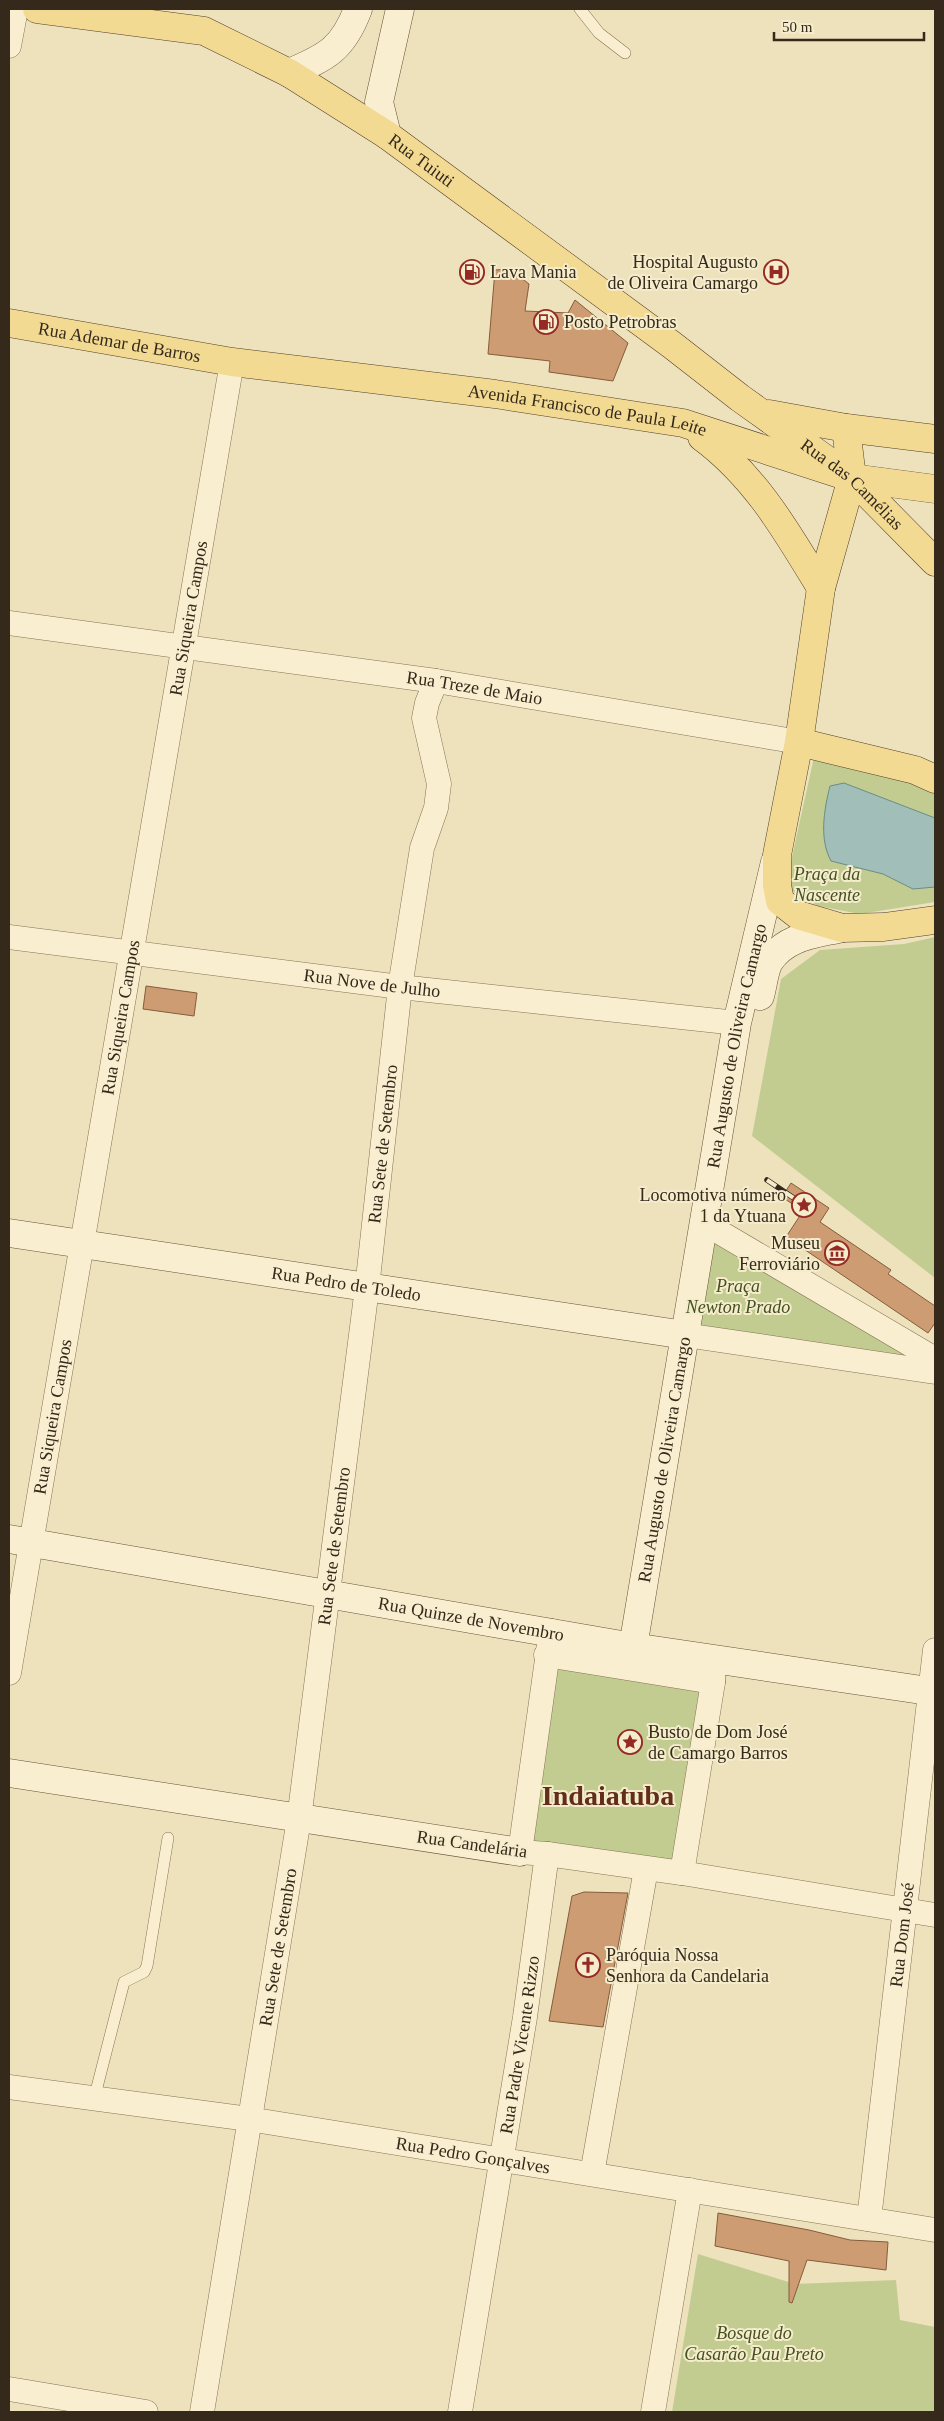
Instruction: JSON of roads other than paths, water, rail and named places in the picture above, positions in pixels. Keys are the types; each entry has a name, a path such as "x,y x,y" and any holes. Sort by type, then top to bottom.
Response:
{"main road":[{"name":"Rua Tuiuti","path":"37,9 204,30 289,73 387,135 762,412"},
{"name":"Rua Ademar de Barros","path":"9,323 232,362"},
{"name":"Avenida Francisco de Paula Leite","path":"232,362 495,394 683,423 852,478 935,489"},
{"path":"762,412 846,428 935,440"},
{"name":"Rua das Camélias","path":"762,412 852,478 935,562"},
{"path":"683,423 720,450 758,490 822,588"},
{"path":"846,428 852,478"},
{"name":"Rua Augusto de Oliveira Camargo","path":"777,855 799,742 822,588 852,478"},
{"name":"Rua Treze de Maio","path":"799,742 915,770 935,779"},
{"path":"777,855 777,885 780,901 798,914 842,928 884,927 935,920"}],"street":[{"path":"9,46 16,9"},
{"path":"289,73 318,60 333,50 349,32 358,9"},
{"path":"387,135 379,102 396,11"},
{"name":"Rua Siqueira Campos","path":"9,1673 20,1540 81,1244 232,362"},
{"name":"Rua Treze de Maio","path":"9,623 436,681 799,742"},
{"name":"Rua Sete de Setembro","path":"202,2412 299,1819 367,1288 400,987 422,848 436,808 438,784 424,718 427,703 436,681"},
{"name":"Rua Augusto de Oliveira Camargo","path":"633,1647 737,1023 777,855"},
{"path":"737,1023 756,1011 769,962 783,947 797,937 842,928"},
{"name":"Rua Nove de Julho","path":"9,937 400,987 737,1023"},
{"path":"704,1223 935,1359"},
{"name":"Rua Pedro de Toledo","path":"9,1233 685,1335"},
{"path":"685,1335 935,1372"},
{"name":"Rua Quinze de Novembro","path":"20,1540 329,1594 548,1643 633,1647 714,1670 933,1691"},
{"path":"520,1852 548,1643 714,1670 682,1874"},
{"name":"Rua Dom José","path":"869,2219 933,1691 935,1650"},
{"name":"Rua Candelária","path":"9,1773 299,1819 682,1874 935,1915"},
{"name":"Rua Padre Vicente Rizzo","path":"460,2412 525,2017 547,1854"},
{"path":"592,2174 646,1869"},
{"name":"Rua Pedro Gonçalves","path":"9,2087 250,2119 935,2230"},
{"path":"653,2412 690,2190"},
{"path":"9,2389 146,2412"}],"lane":[{"path":"580,9 599,33 625,52"},
{"path":"94,2099 124,1982 144,1972 147,1966 168,1838"}],"water":[{"path":"844,783 935,818 935,887 913,889 883,874 831,861 827,852 824,834 826,805 830,786"}],"railway":[{"path":"767,1180 804,1205"}],"place":[{"name":"Lava Mania","path":"472,272"},
{"name":"Hospital Augusto de Oliveira Camargo","path":"776,272"},
{"name":"Posto Petrobras","path":"546,322"},
{"name":"Locomotiva número 1 da Ytuana","path":"804,1205"},
{"name":"Museu Ferroviário","path":"837,1253"},
{"name":"Busto de Dom José de Camargo Barros","path":"630,1742"},
{"name":"Paróquia Nossa Senhora da Candelaria","path":"588,1965"}],"district":[{"name":"Indaiatuba","path":"608,1795"}],"park label":[{"name":"Praça da Nascente","path":"827,884"},
{"name":"Praça Newton Prado","path":"738,1296"},
{"name":"Bosque do Casarão Pau Preto","path":"754,2343"}]}
